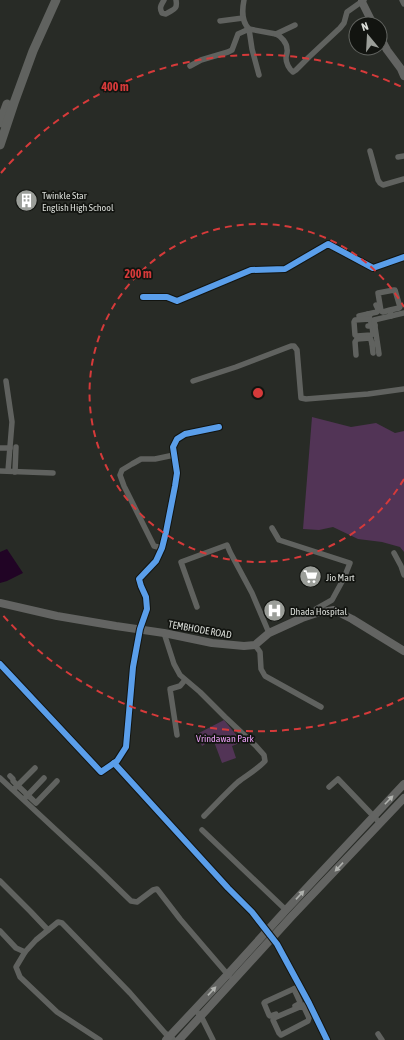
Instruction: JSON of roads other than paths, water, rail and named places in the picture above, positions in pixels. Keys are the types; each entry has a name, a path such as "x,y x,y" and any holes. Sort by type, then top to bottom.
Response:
{"main road":[{"path":"0,123 49,0"},
{"path":"0,145 34,51 56,0"},
{"path":"362,1 369,16"},
{"path":"388,51 404,76"},
{"name":"TEMBHODE ROAD","path":"0,603 57,616 164,633 212,643 244,646 255,645"},
{"path":"255,645 269,633 302,618 334,610 352,619 404,651"},
{"path":"170,1039 286,910 404,784"},
{"path":"179,1040 327,879 404,798"},
{"path":"348,844 354,850"},
{"path":"320,873 327,879"}],"street":[{"path":"164,0 160,10 162,13 166,14 176,8 176,0"},
{"path":"244,0 242,14 249,29 252,49 259,75"},
{"path":"402,0 404,4"},
{"path":"190,66 201,60 232,50 238,34 249,29 280,36 288,50 286,59 290,70 293,72 340,28 344,23 347,12 362,1"},
{"path":"220,21 243,18"},
{"path":"276,34 295,26"},
{"path":"370,151 380,183 383,185 404,180"},
{"path":"143,297 167,297 177,301 251,270 285,269 328,244 373,268 404,258"},
{"path":"372,324 391,313 400,307 395,290 378,293 381,311 391,313 404,313"},
{"path":"359,316 376,312 378,310 374,298"},
{"path":"368,314 372,324 376,353"},
{"path":"356,355 355,342 357,339 370,338 375,344"},
{"path":"193,381 294,346 296,350 301,398 306,399 360,395 404,389"},
{"path":"6,381 12,422 15,472"},
{"path":"0,664 101,772 116,762 126,747 133,667 140,630 147,609 146,597 139,579 156,561 162,548 177,473 173,447 177,440 185,434 219,427"},
{"path":"0,448 13,447"},
{"path":"8,471 13,447"},
{"path":"162,548 154,546 120,475 122,470 141,459 155,459 174,455"},
{"path":"0,471 53,473"},
{"path":"272,528 279,540 350,563 332,600 316,609 318,613"},
{"path":"197,607 181,562 227,545 252,593 269,633"},
{"path":"394,553 404,575"},
{"path":"164,633 174,664 180,675 200,692 264,755 265,761 262,765 237,783 204,816"},
{"path":"255,645 260,652 261,669 265,676 321,707"},
{"path":"177,735 170,688 180,686 185,680"},
{"path":"114,763 228,888 252,912 277,944 300,986 306,1004 309,1018 308,1021 281,1035 279,1034 273,1020 274,1018 306,1004"},
{"path":"15,788 35,768"},
{"path":"10,776 15,788"},
{"path":"0,778 26,797 131,901 137,902 153,890 157,889 234,981"},
{"path":"26,797 44,778"},
{"path":"329,787 338,779 380,823"},
{"path":"26,797 36,803 57,781"},
{"path":"202,830 286,910"},
{"path":"0,881 48,930"},
{"path":"100,1040 57,1012 20,977 16,967 25,952 58,922 62,923 130,993 170,1039"},
{"path":"0,931 16,948 25,952"},
{"path":"294,989 300,1002 299,1004 270,1016 264,1003 265,1002 300,986"},
{"path":"306,1004 327,1040"},
{"path":"195,1010 201,1016 213,1040"},
{"path":"378,1034 382,1040"}],"place":[{"name":"Twinkle Star English High School","path":"26,201"},
{"name":"Jio Mart","path":"311,577"},
{"name":"Dhada Hospital","path":"274,611"}],"park label":[{"name":"Vrindawan Park","path":"225,738"}]}
